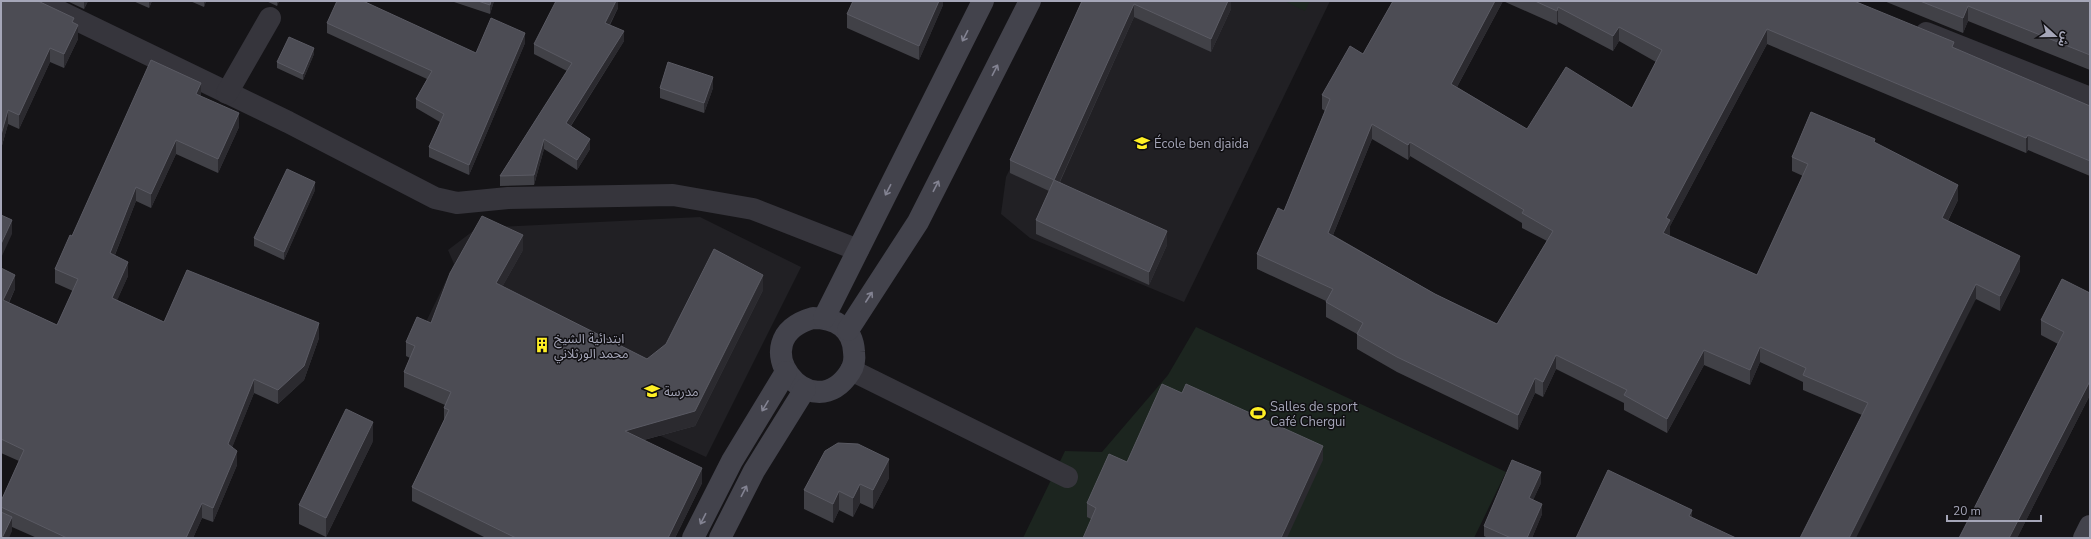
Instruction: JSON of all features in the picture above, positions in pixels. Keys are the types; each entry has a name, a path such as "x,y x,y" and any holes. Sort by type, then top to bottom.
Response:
{"main road":[{"path":"824,318 983,1"},
{"path":"848,330 918,222 1030,1"},
{"path":"813,318 824,318 835,321 848,330 854,348 854,359 851,370 837,386 816,391 806,389 794,383 786,372 782,361 781,349 785,338 792,328 801,321 813,318"},
{"path":"693,538 732,461 786,372"},
{"path":"720,538 754,472 806,389"},
{"path":"2084,538 2090,526"}],"street":[{"path":"38,1 288,122 435,198 457,203 508,198 674,195 752,208 858,250"},
{"path":"227,93 270,18"},
{"path":"1906,24 2090,98"},
{"path":"851,370 1067,477"}],"shaded area":[{"name":"École ben djaida","path":"1092,1 1330,1 1184,302 1030,238 1001,214 1006,177"},
{"path":"1284,1 1310,1 1305,11"},
{"name":"مدرسة","path":"700,217 801,267 706,457 424,326 454,264 448,250 477,228"},
{"name":"Salles de sport Café Chergui","path":"1196,327 1506,472 1474,538 1023,538 1065,451 1102,452 1168,375"}],"building":[{"path":"1,1 38,1 74,18 72,22 78,25 64,54 50,48 19,115 8,110 1,135"},
{"path":"337,1 363,1 476,53 491,18 525,33 469,165 429,147 444,114 416,99 432,71 327,23"},
{"path":"478,1 491,1 490,5"},
{"path":"556,1 616,1 605,23 624,31 566,123 590,139 577,160 544,139 534,175 500,176 572,63 534,44"},
{"path":"853,1 939,1 919,46 847,14"},
{"path":"1082,1 1228,1 1211,39 1134,4 1054,180 1010,160"},
{"path":"1393,1 1495,1 1451,84 1527,129 1566,67 1632,108 1662,50 1619,27 1613,36 1558,7 1557,11 1535,1 1854,1 1954,42 1952,47 2090,106 2090,161 2028,135 2026,138 1767,29 1666,218 1670,220 1663,233 1757,275 1808,164 1792,157 1811,112 1875,139 1874,142 1958,185 1942,218 2020,256 2000,296 1976,284 1849,538 1800,538 1868,403 1803,375 1806,368 1760,347 1750,370 1704,350 1667,419 1624,395 1627,390 1556,355 1543,382 1535,378 1518,415 1397,357 1357,334 1363,323 1326,302 1333,289 1257,254 1278,208 1284,211 1330,99 1322,95 1350,46 1363,54","holes":["1372,124 1408,145 1410,142 1524,210 1522,213 1553,231 1497,324 1435,294 1328,233"]},
{"path":"1920,1 2090,1 2090,55 1968,6 1963,18"},
{"path":"289,37 314,48 303,74 277,62"},
{"path":"151,60 201,83 196,94 239,113 218,159 176,140 151,194 136,187 110,253 128,262 112,298 164,322 187,270 319,323 304,366 278,390 254,379 228,444 237,451 213,508 202,503 186,538 67,538 1,507 1,501 24,450 1,439 1,268 15,275 3,300 57,325 78,279 55,269 70,235 72,236"},
{"path":"668,62 713,77 704,103 660,88"},
{"path":"287,169 315,182 284,252 254,238"},
{"path":"1054,180 1167,231 1149,272 1036,220"},
{"path":"1,215 12,220 1,244"},
{"path":"482,216 523,235 496,283 647,359 666,344 714,249 763,275 695,411 625,431 702,468 668,538 516,538 412,487 449,410 444,408 451,392 404,372 415,346 406,342 417,317 431,323 450,273"},
{"path":"2062,279 2090,293 2090,381 2009,538 1959,538 2064,332 2041,320"},
{"path":"1162,384 1182,393 1186,384 1323,446 1281,538 1083,538 1096,508 1087,503 1109,454 1127,462"},
{"path":"346,409 373,422 326,518 299,505"},
{"path":"838,443 858,444 889,459 873,490 860,484 853,498 839,491 833,504 804,490 825,451"},
{"path":"1512,460 1541,472 1529,498 1542,504 1527,538 1511,538 1484,526"},
{"path":"1608,470 1692,510 1689,516 1736,538 1576,538"},
{"path":"1,512 12,517 2,538 1,538"}],"place":[{"name":"École ben djaida","path":"1142,143"},
{"name":"ابتدائية الشيخ محمد الورثلاني","path":"542,345"},
{"name":"مدرسة","path":"652,391"},
{"name":"Salles de sport Café Chergui","path":"1258,413"}]}
